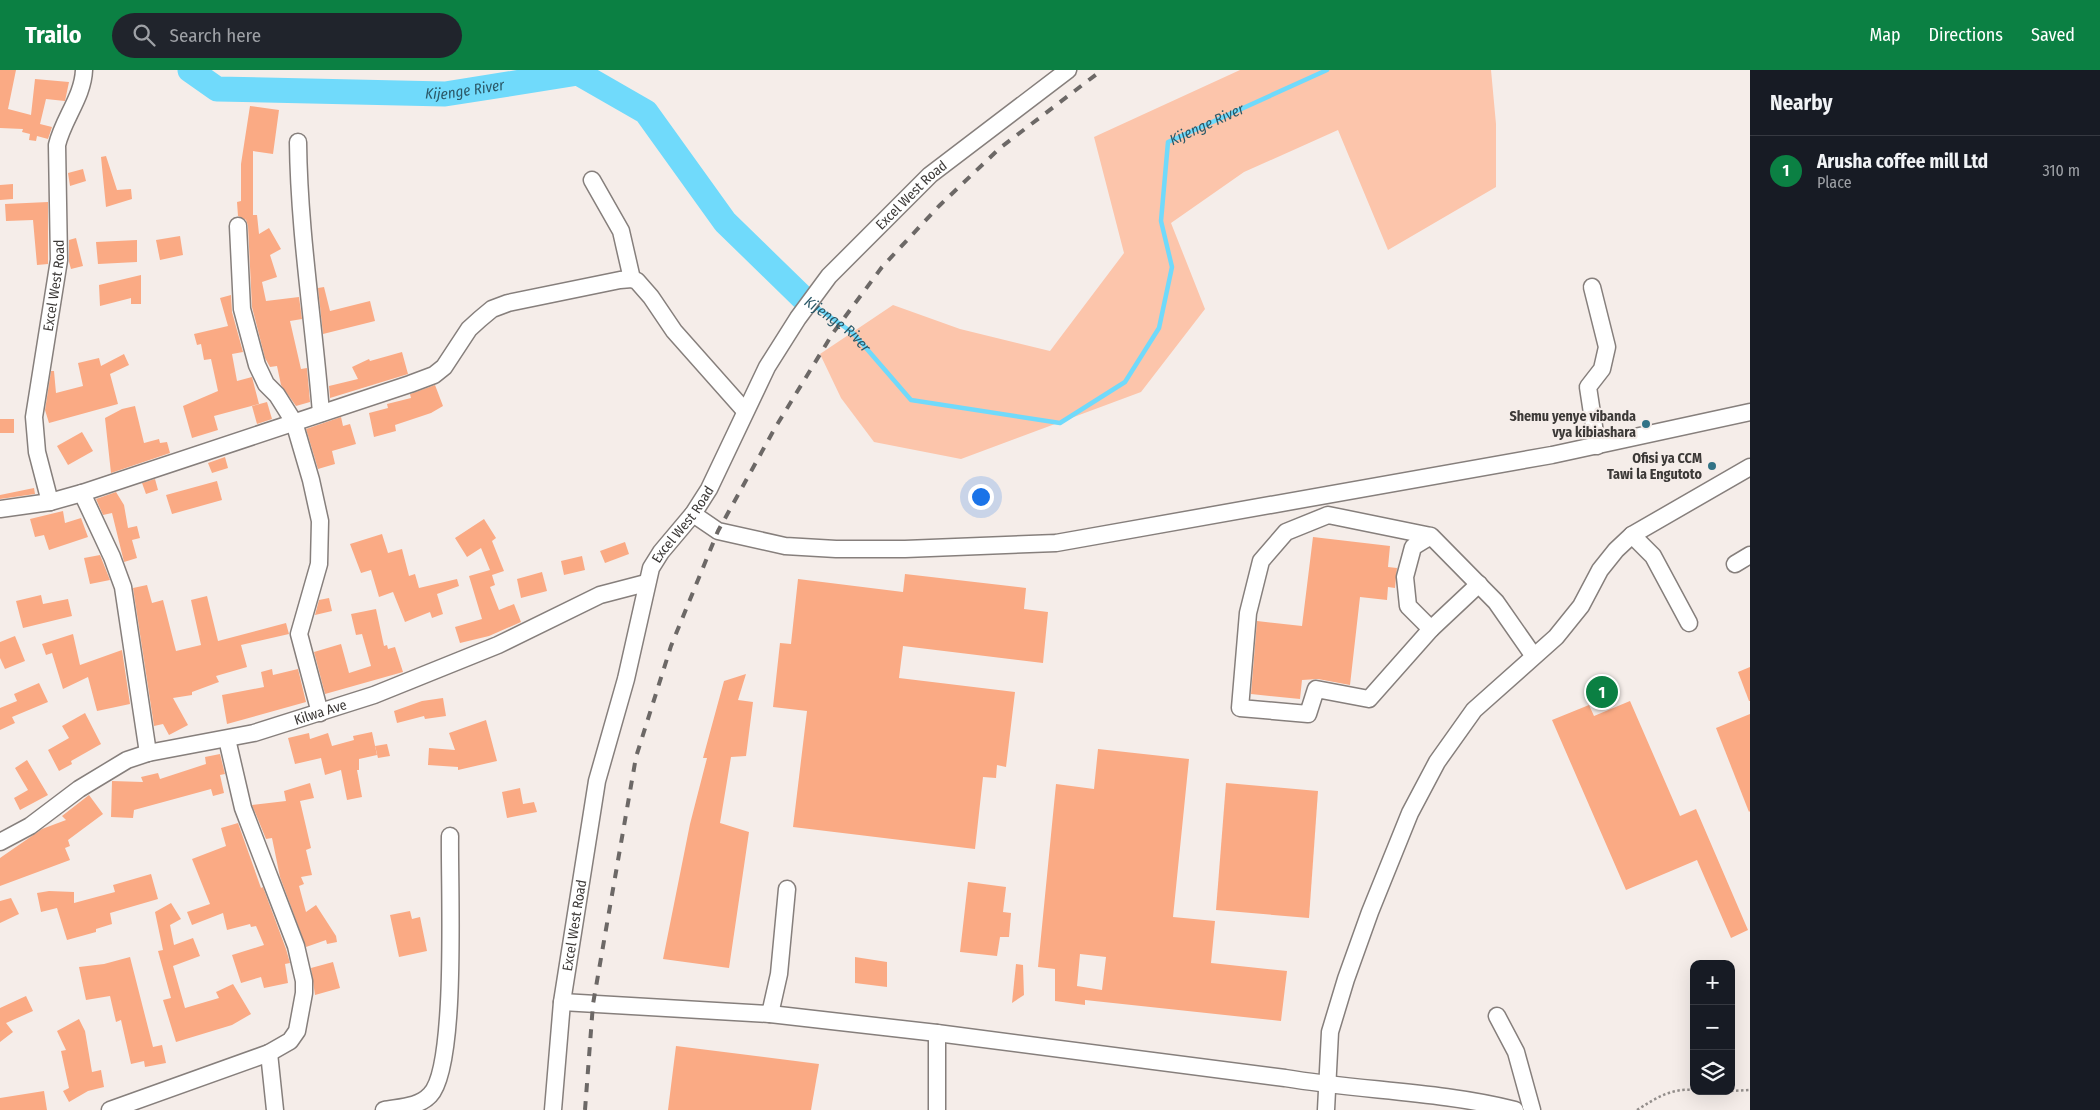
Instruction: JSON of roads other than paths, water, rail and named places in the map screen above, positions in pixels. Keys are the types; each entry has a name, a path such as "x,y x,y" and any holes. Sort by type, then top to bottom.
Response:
{"street":[{"name":"Excel West Road","path":"50,502 37,452 34,417 59,260 57,145 81,87 84,70"},
{"name":"Excel West Road","path":"553,1110 562,1002 597,781 626,679 646,583 651,568 661,552 693,514 709,488 768,367 798,318 829,276 930,175 1068,70"},
{"path":"298,142 303,253 316,351 321,413"},
{"path":"592,180 622,231 632,279"},
{"path":"238,226 242,309 257,365 266,384 277,395 294,422 320,521 319,564 299,634 320,714"},
{"path":"0,510 50,502 82,493 410,384 434,374 444,367 469,329 492,309 508,303 632,279 637,281 652,297 674,331 745,411"},
{"path":"1592,288 1608,347 1602,369 1588,387 1597,446"},
{"path":"693,514 718,530 785,546 846,549 1039,545 1343,494 1597,446 1750,412"},
{"path":"1326,1110 1330,1032 1346,978 1410,813 1438,762 1474,710 1556,636 1581,606 1600,570 1632,534 1750,466"},
{"path":"82,493 109,550 123,587 129,616 148,753"},
{"path":"1480,584 1431,629 1369,699 1316,689 1308,714 1240,708 1248,613 1261,561 1286,532 1328,515 1431,536 1480,584 1496,602 1533,655"},
{"path":"1632,534 1653,556 1689,623"},
{"path":"1431,536 1413,547 1405,576 1408,606 1431,629"},
{"path":"1734,564 1750,555"},
{"name":"Kilwa Ave","path":"0,842 30,826 78,789 108,770 148,753 227,739 320,714 374,696 498,645 600,595 646,583"},
{"path":"110,1110 269,1053 290,1041 297,1031 304,993 304,981 296,946 243,808 227,739"},
{"path":"384,1110 422,1102 432,1094 442,1068 448,1028 450,977 450,836"},
{"path":"770,1014 778,974 787,889"},
{"path":"562,1002 770,1014 937,1032 1277,1076 1328,1085 1447,1096 1515,1110"},
{"path":"1497,1016 1516,1052 1532,1110"},
{"path":"937,1032 937,1110"},
{"path":"269,1053 275,1110"}],"waterway":[{"name":"Kijenge River","path":"190,70 217,89 445,94 578,73 646,112 725,222 802,297"},
{"name":"Kijenge River","path":"802,297 853,333 911,400 1060,423 1125,382 1159,328 1172,267 1161,221 1168,142 1327,70"}],"railway":[{"path":"585,1110 593,1004 636,757 671,646 718,531 775,428 833,333 882,267 939,206 1000,148 1102,70"}],"place":[{"name":"Shemu yenye vibanda vya kibiashara","path":"1646,424"},
{"name":"Ofisi ya CCM Tawi la Engutoto","path":"1712,466"},
{"name":"Arusha coffee mill Ltd","path":"1602,692"}]}
